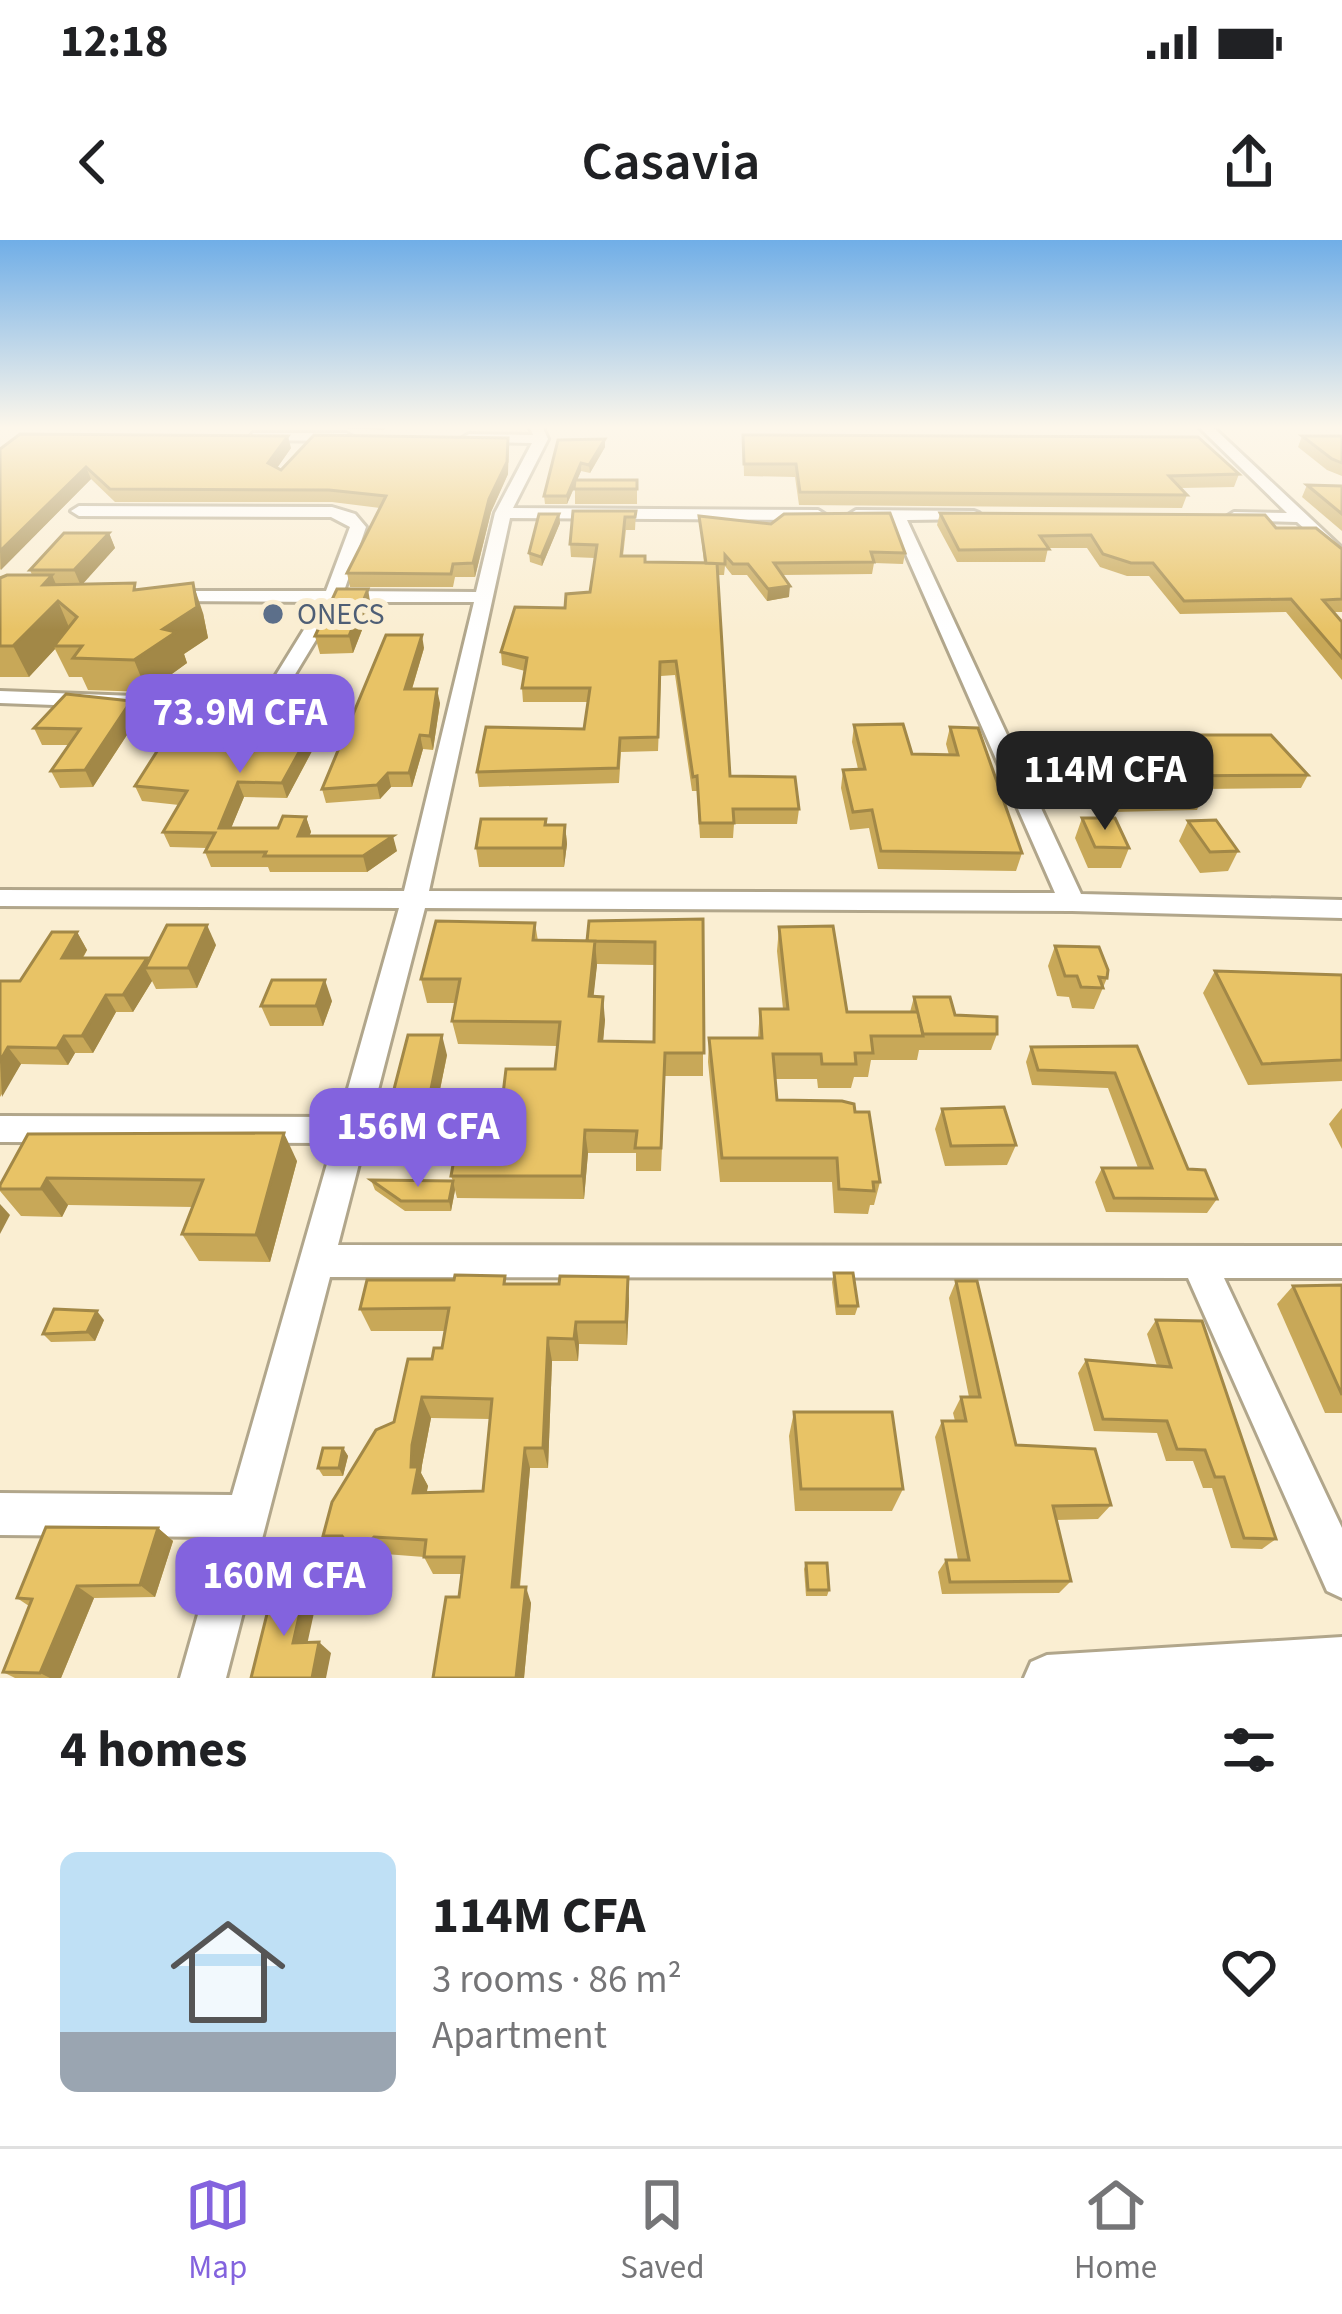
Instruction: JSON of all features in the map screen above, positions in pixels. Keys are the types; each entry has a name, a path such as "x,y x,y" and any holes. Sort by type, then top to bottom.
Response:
{"street":[{"path":"203,1678 355,1130 415,898 503,513 511,495"},
{"path":"1273,495 1342,557"},
{"path":"0,697 243,706 270,700 333,597 358,526 332,512 79,511"},
{"path":"503,513 991,516"},
{"path":"897,516 1072,902"},
{"path":"1226,518 1296,518"},
{"path":"142,596 484,597"},
{"path":"0,898 1072,902 1342,909"},
{"path":"0,1130 355,1130"},
{"path":"320,1262 1342,1262"},
{"path":"1199,1263 1342,1576"},
{"path":"0,1514 249,1516"},
{"path":"1047,1678 1342,1660"}],"building":[{"path":"0,495 57,495 0,551"},
{"path":"378,495 491,495 473,563 453,564 451,574 347,573 386,496"},
{"path":"1319,495 1342,495 1342,514"},
{"path":"573,511 636,511 635,517 625,517 621,556 645,556 645,562 717,563 730,776 795,777 799,809 733,809 734,823 700,823 697,776 693,777 676,661 660,662 658,737 620,738 618,768 477,772 486,727 584,729 590,688 522,688 527,658 501,652 515,607 565,608 566,594 590,592 597,545 570,544"},
{"path":"890,513 905,553 871,552 874,562 774,563 790,586 768,589 748,564 733,564 725,555 725,564 706,563 699,516 771,524 784,514"},
{"path":"940,513 1265,515 1276,528 1316,528 1342,549 1342,599 1323,600 1342,622 1342,658 1291,599 1184,601 1153,563 1131,563 1103,554 1091,535 1040,536 1049,549 959,550"},
{"path":"539,514 559,514 541,557 529,553"},
{"path":"64,533 109,533 74,570 30,570"},
{"path":"52,575 43,585 135,583 134,590 193,583 197,607 163,629 176,632 134,660 73,658 82,646 54,646 77,617 58,601 13,646 0,646 0,578"},
{"path":"337,589 368,589 349,636 315,636"},
{"path":"386,635 422,635 405,689 437,689 430,736 420,735 409,773 388,773 377,785 322,789"},
{"path":"66,694 131,701 85,770 51,771 80,729 34,728"},
{"path":"187,704 324,707 282,783 238,782 219,828 278,828 283,816 306,817 298,836 393,836 363,856 264,856 266,852 205,852 215,833 163,832 187,791 135,786"},
{"path":"903,724 912,754 958,755 950,727 978,728 1022,853 881,851 872,810 853,812 843,770 865,769 854,725"},
{"path":"1134,735 1271,735 1308,775 1159,776"},
{"path":"1107,782 1201,784 1201,800 1117,803"},
{"path":"1082,818 1115,818 1129,848 1095,847"},
{"path":"481,819 546,819 545,825 565,825 563,848 476,848"},
{"path":"1216,820 1238,851 1210,852 1188,821"},
{"path":"703,919 704,1053 665,1053 661,1148 635,1148 637,1131 585,1130 582,1176 451,1176 463,1111 501,1111 506,1069 555,1069 560,1022 452,1021 460,979 421,979 436,921 535,923 533,940 587,941 589,921","holes":["595,941 655,942 654,1042 599,1041 603,997 589,996"]},
{"path":"167,925 207,925 188,968 145,968"},
{"path":"833,926 847,1012 918,1012 923,1036 871,1036 873,1053 855,1053 856,1064 822,1064 821,1054 773,1054 777,1100 842,1101 854,1104 855,1112 869,1112 880,1182 873,1182 874,1191 839,1189 837,1158 722,1158 709,1038 762,1038 760,1009 788,1009 779,927"},
{"path":"52,932 77,932 62,958 147,958 123,995 106,995 82,1036 64,1036 57,1048 8,1047 0,1061 0,981 20,981"},
{"path":"1055,946 1099,947 1108,970 1107,978 1099,977 1103,988 1081,987 1077,976 1065,976"},
{"path":"1215,971 1342,975 1342,1060 1262,1064"},
{"path":"272,980 325,980 316,1006 261,1006"},
{"path":"914,997 950,997 955,1015 997,1017 997,1034 923,1034"},
{"path":"408,1035 442,1035 430,1094 393,1093"},
{"path":"1137,1046 1188,1169 1205,1170 1217,1199 1114,1198 1102,1168 1152,1168 1115,1073 1038,1070 1031,1047"},
{"path":"1004,1107 1016,1145 951,1146 942,1109"},
{"path":"284,1133 256,1235 182,1234 203,1180 47,1178 41,1189 0,1189 28,1134"},
{"path":"371,1180 453,1181 449,1201 401,1201"},
{"path":"834,1273 853,1273 858,1306 838,1306"},
{"path":"455,1275 505,1276 504,1284 559,1284 560,1276 628,1277 626,1322 576,1322 574,1339 548,1338 543,1448 525,1448 512,1587 526,1587 516,1678 433,1678 446,1597 459,1597 464,1557 424,1557 426,1540 374,1537 356,1555 342,1536 323,1536 332,1502 376,1430 394,1422 408,1359 432,1359 434,1348 442,1348 449,1308 360,1309 367,1280 454,1280","holes":["422,1397 492,1399 483,1491 413,1493 418,1467 411,1467 412,1445"]},
{"path":"956,1281 977,1281 1016,1445 1095,1449 1111,1505 1053,1506 1071,1581 950,1582 946,1560 969,1560 942,1421 966,1421 961,1397 980,1397"},
{"path":"1342,1285 1342,1395 1293,1286"},
{"path":"54,1309 97,1311 87,1332 43,1334"},
{"path":"1156,1320 1202,1321 1276,1539 1244,1538 1224,1477 1215,1477 1205,1450 1177,1449 1167,1421 1103,1419 1086,1360 1171,1367"},
{"path":"794,1412 892,1412 903,1489 801,1489"},
{"path":"323,1448 343,1448 339,1468 318,1468"},
{"path":"46,1527 158,1528 140,1585 77,1586 40,1673 3,1672 32,1599 17,1598"},
{"path":"806,1563 827,1563 829,1590 808,1590"},
{"path":"274,1586 306,1586 293,1643 319,1642 312,1678 251,1678"}],"place":[{"name":"ONECS","path":"273,614"}]}
